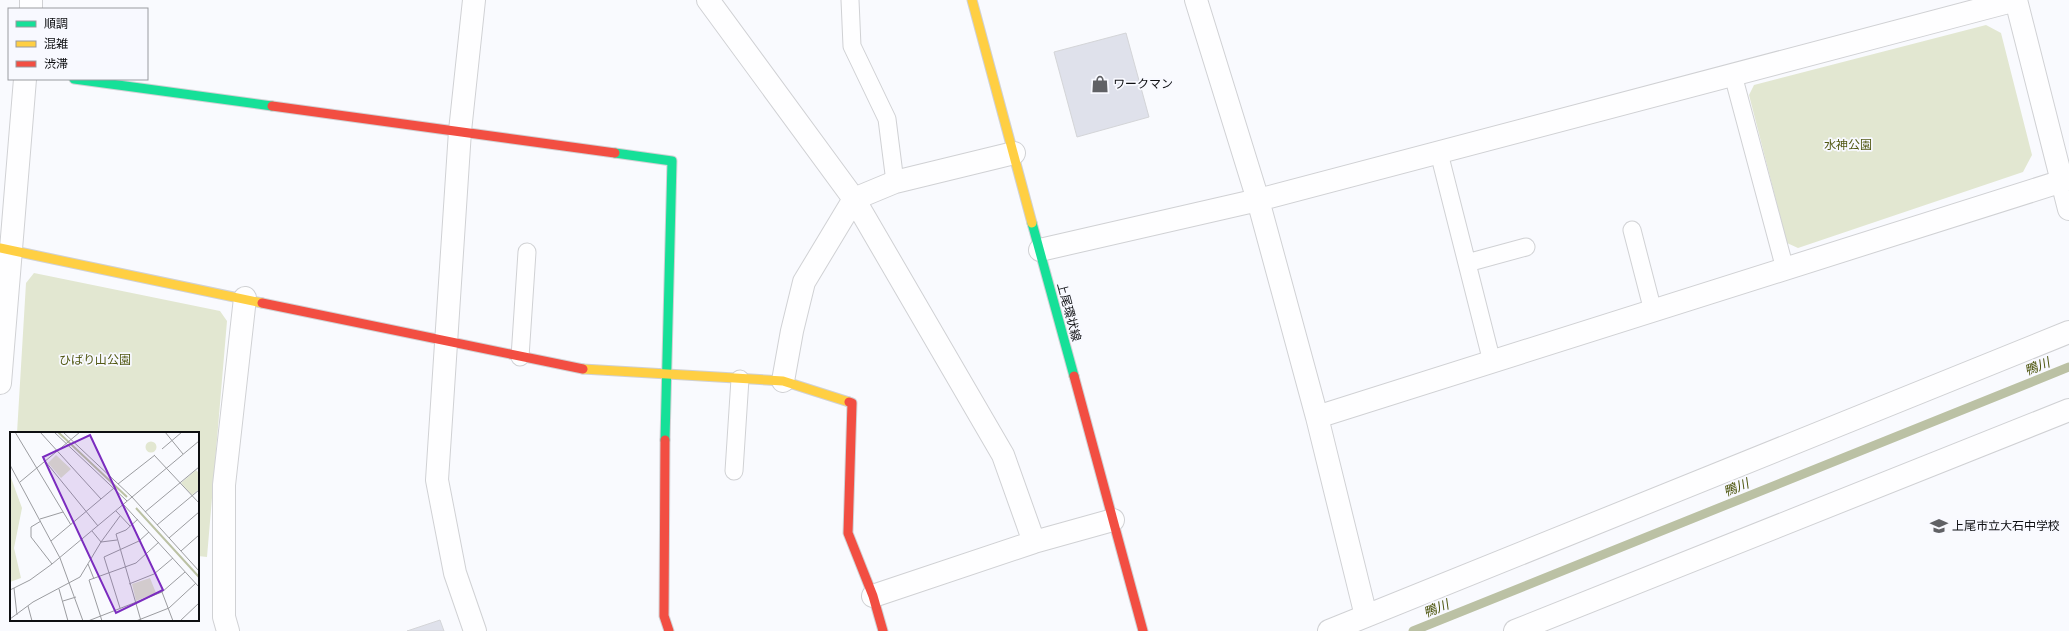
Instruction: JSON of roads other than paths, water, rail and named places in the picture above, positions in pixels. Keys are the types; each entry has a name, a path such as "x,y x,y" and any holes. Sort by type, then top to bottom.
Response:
{"street":[{"path":"474,0 460,131 437,480 455,573 475,631"},
{"path":"708,0 854,199 1003,455 1034,542"},
{"name":"上尾環状線","path":"972,0 1143,631"},
{"path":"1196,0 1258,200 1317,417 1366,616"},
{"path":"1040,250 1258,200 2016,0 2066,180 2069,209"},
{"path":"0,383 5,248 25,80"},
{"path":"81,80 672,161 665,375 664,616 669,631"},
{"path":"783,381 792,331 804,282 854,199 895,182 1014,153"},
{"path":"1317,417 2066,180"},
{"path":"5,248 575,369 783,381 852,403 848,533 872,596 883,631"},
{"path":"228,631 224,617 224,484 245,298"},
{"path":"1329,631 2069,332"},
{"path":"1515,631 2069,410"},
{"path":"872,596 1034,542 1113,520"}],"lane":[{"path":"850,0 852,46 887,119 895,182"},
{"path":"1733,75 1785,269"},
{"path":"1439,152 1492,362"},
{"path":"1632,230 1653,311"},
{"path":"1467,263 1526,247"},
{"path":"520,357 527,252"},
{"path":"734,470 740,379"}],"waterway":[{"name":"鴨川","path":"1413,631 2069,367"}],"place":[{"name":"ワークマン","path":"1100,84"},
{"name":"上尾市立大石中学校","path":"1939,526"}],"park label":[{"name":"水神公園","path":"1848,145"},
{"name":"ひばり山公園","path":"95,360"}]}
